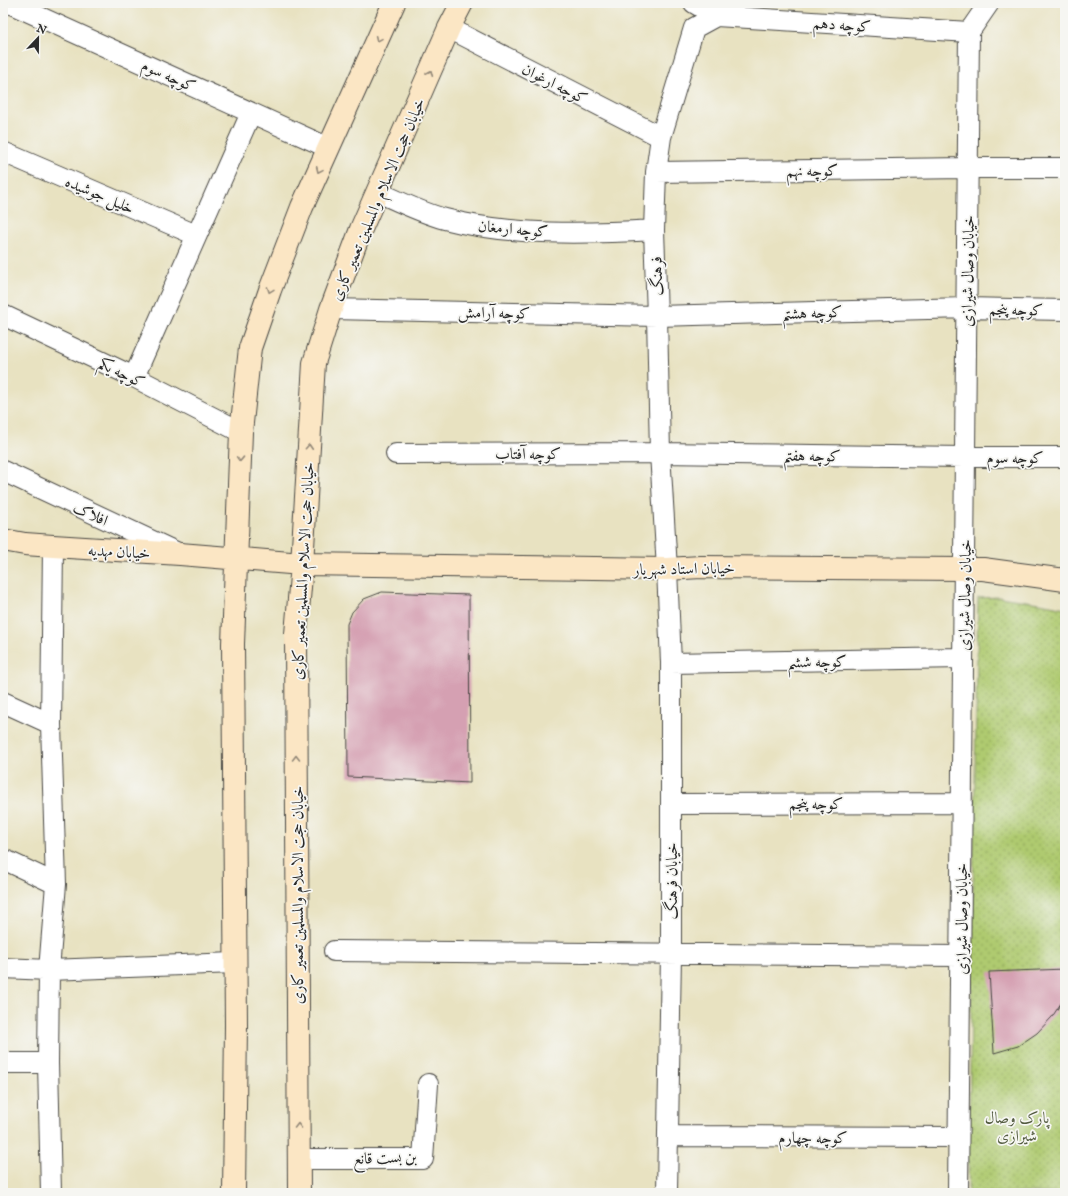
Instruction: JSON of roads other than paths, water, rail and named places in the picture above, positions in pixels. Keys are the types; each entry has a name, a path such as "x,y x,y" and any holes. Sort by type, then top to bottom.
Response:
{"main road":[{"path":"234,1193 235,963 233,644 241,432 250,348 270,290 297,221 393,3"},
{"name":"خیابان حجت الاسلام والمسلمین تعمیر کاری","path":"298,1193 296,634 302,564 314,362 331,309 361,229 449,28 462,3"},
{"name":"خیابان مهدیه","path":"3,540 26,544 236,558"},
{"name":"خیابان استاد شهریار","path":"236,558 302,564 667,569 709,567 983,569 1065,580"}],"street":[{"name":"کوچه سوم","path":"9,3 329,148"},
{"name":"کوچه دهم","path":"694,3 719,9 969,32"},
{"path":"969,32 989,3"},
{"name":"فرهنگ","path":"667,569 660,453 654,230 656,172 661,137 694,28 719,9"},
{"name":"کوچه ارغوان","path":"449,28 661,137"},
{"name":"خیابان وصال شیرازی","path":"958,1193 969,32"},
{"path":"134,377 196,235 252,113"},
{"name":"خلیل جوشیده","path":"3,152 196,235"},
{"name":"کوچه نهم","path":"656,172 1065,168"},
{"name":"کوچه ارمغان","path":"378,192 420,211 446,219 481,226 574,233 654,230"},
{"name":"کوچه پنجم","path":"966,308 1065,310"},
{"name":"کوچه هشتم","path":"657,316 966,308"},
{"name":"کوچه آرامش","path":"331,309 657,316"},
{"name":"کوچه یکم","path":"3,315 134,377 241,432"},
{"name":"کوچه هفتم","path":"660,453 965,457"},
{"name":"کوچه آفتاب","path":"396,454 660,453"},
{"name":"کوچه سوم","path":"965,457 1065,457"},
{"name":"افلاک","path":"3,471 180,554"},
{"path":"51,1193 48,1063 49,970 56,884 52,724 53,546"},
{"name":"خیابان فرهنگ","path":"666,1193 671,954 671,663 667,569"},
{"name":"کوچه ششم","path":"671,663 963,658"},
{"path":"3,702 52,724"},
{"name":"کوچه پنجم","path":"671,804 962,803"},
{"path":"3,859 56,884"},
{"path":"334,951 960,956"},
{"path":"3,968 49,970 235,963"},
{"path":"3,1063 48,1063"},
{"name":"بن بست قانع","path":"298,1159 423,1159 428,1084"},
{"name":"کوچه چهارم","path":"668,1136 958,1138"}],"park label":[{"name":"پارک وصال شیرازی","path":"1017,1126"}]}
